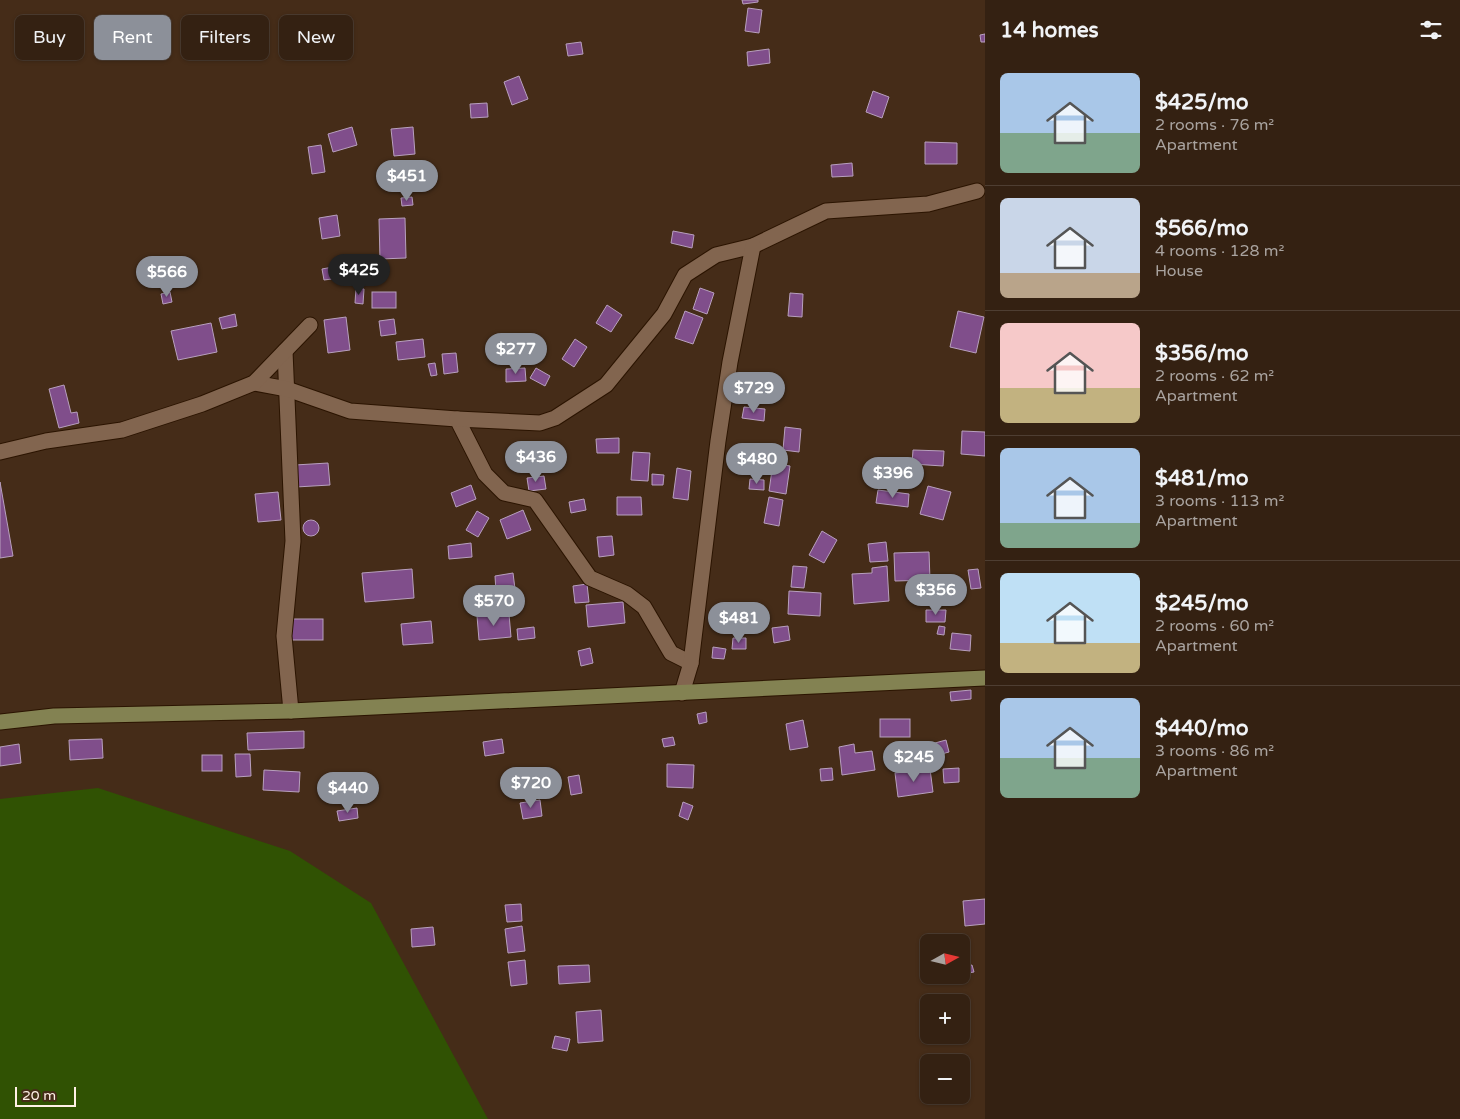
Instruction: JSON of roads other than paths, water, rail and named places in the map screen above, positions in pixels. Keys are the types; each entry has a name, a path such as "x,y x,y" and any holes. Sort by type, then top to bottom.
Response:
{"main road":[{"path":"0,722 54,716 291,711 985,678"}],"street":[{"path":"254,383 287,388 350,411 457,419 540,422 555,418 606,385 664,314 685,275 716,255 753,246 826,211 928,204 977,191"},
{"path":"682,693 691,663 718,441 730,362 753,246"},
{"path":"0,452 46,441 122,430 202,404 254,383 310,325"},
{"path":"285,351 293,541 284,636 291,711"},
{"path":"457,419 485,474 504,493 535,500 590,578 627,594 644,607 670,653 691,663"}]}
